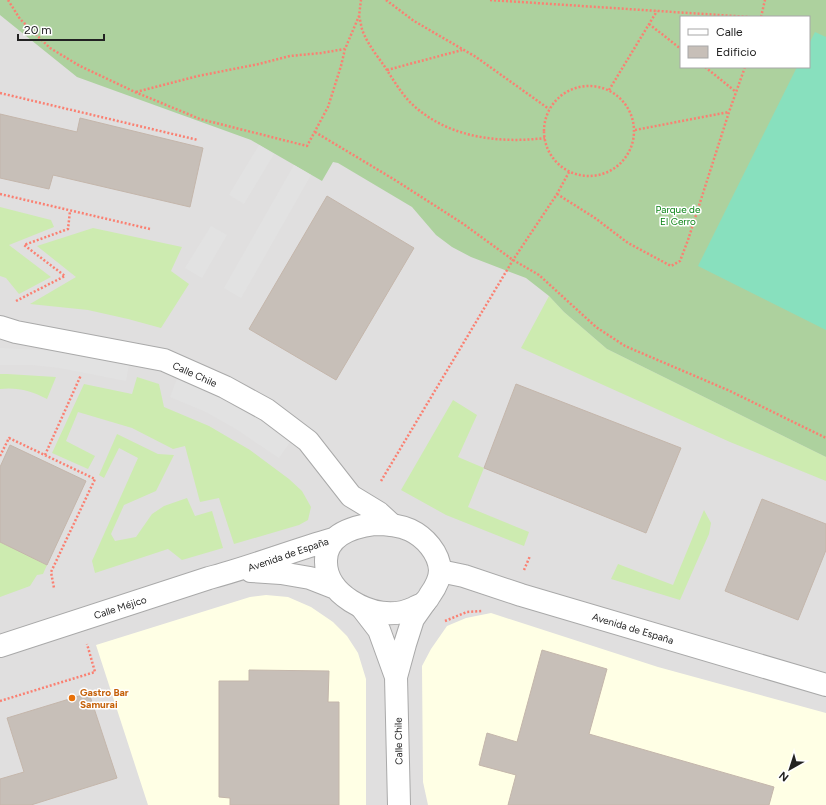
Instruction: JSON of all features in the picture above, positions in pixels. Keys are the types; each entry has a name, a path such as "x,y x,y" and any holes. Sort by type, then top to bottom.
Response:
{"street":[{"name":"Calle Chile","path":"5,331 164,360 225,387 267,410 308,441 351,496 378,513 392,525"},
{"name":"Calle Chile","path":"351,496 359,526"},
{"path":"374,524 392,525 410,530 426,542 436,556 440,571 435,588 425,602 407,611 378,613 362,608 341,594 334,586 326,571 325,555 333,539 344,532 359,526 374,524"},
{"name":"Avenida de España","path":"241,570 333,539"},
{"name":"Avenida de España","path":"241,570 281,573 310,578 334,586"},
{"name":"Calle Méjico","path":"0,646 209,578 241,570"},
{"name":"Avenida de España","path":"440,571 464,576 536,600 826,685"},
{"name":"Calle Chile","path":"399,805 396,677 413,619 425,602"},
{"name":"Calle Chile","path":"362,608 379,630 396,677"}],"path":[{"path":"8,0 20,19 50,48 80,66 135,92 200,119 307,146 328,106 345,49 359,16 361,0"},
{"path":"386,0 414,21 476,57 549,109"},
{"path":"490,0 734,16"},
{"path":"762,16 764,0"},
{"path":"609,90 657,11"},
{"path":"359,16 363,33 387,70 408,100 430,118 451,129 470,135 493,139 526,141 544,138"},
{"path":"649,24 680,48"},
{"path":"135,92 198,76 259,64 290,56 345,49"},
{"path":"387,70 462,50"},
{"path":"706,68 736,92"},
{"path":"557,194 595,218 628,243 671,266 680,261 745,68"},
{"path":"582,86 596,86 609,90 619,97 633,118 635,130 634,139 627,156 614,170 606,174 587,177 569,172 557,163 549,152 544,138 545,123 549,109 558,98 569,90 582,86"},
{"path":"0,93 198,140"},
{"path":"635,130 729,112"},
{"path":"315,132 395,180 462,223 513,260 539,275 596,327 626,346 730,391 826,438"},
{"path":"381,481 513,260 557,194 569,172"},
{"path":"0,194 150,229"},
{"path":"16,301 65,276 24,245 68,229 70,211"},
{"path":"45,455 81,375"},
{"path":"0,456 8,438 95,479 52,572 54,588"},
{"path":"441,625 446,620 467,612 484,610"},
{"path":"0,701 95,672 86,642"}],"shaded area":[{"path":"0,0 826,0 826,805 0,805"},
{"path":"259,145 274,154 244,204 229,195"},
{"path":"294,165 311,175 241,298 224,288"},
{"path":"211,226 227,235 202,278 185,268"},
{"path":"0,348 62,351 129,364 126,381 60,368 32,365 0,365"},
{"path":"177,379 215,394 248,411 290,442 279,458 236,429 206,412 170,397"},
{"path":"266,595 288,597 311,607 333,622 347,636 358,653 366,679 366,805 148,805 96,645 250,597"},
{"path":"491,613 658,667 826,713 826,805 428,805 423,782 422,666 431,649 447,626 466,618"}],"green space":[{"name":"Parque de El Cerro","path":"0,0 826,0 826,457 607,349 564,312 549,296 526,278 471,257 452,247 436,235 412,207 338,163 333,162 322,181 251,140 77,77 0,15"},
{"path":"815,32 826,37 826,330 698,266 797,68 810,68 810,42"},
{"path":"0,207 51,220 54,227 9,245 51,277 19,294 6,278 0,276"},
{"path":"93,228 182,247 171,271 189,284 161,328 88,310 30,304 76,277 37,246"},
{"path":"549,296 564,312 607,349 826,457 826,481 730,442 521,348"},
{"path":"0,374 56,377 47,399 24,390 0,389"},
{"path":"137,377 159,384 164,407 209,426 250,450 289,479 302,491 311,507 308,520 299,525 234,544 219,498 200,502 185,446 173,449 132,428 78,412 66,441 95,456 88,469 52,453 84,384 132,394"},
{"path":"453,400 477,415 458,457 484,468 468,507 529,532 524,546 446,515 401,490"},
{"path":"117,434 158,454 174,455 156,491 124,505 111,534 115,541 136,537 152,514 164,506 187,498 195,516 212,511 223,548 182,560 168,549 95,573 92,561 138,458 119,448 104,478 99,475"},
{"path":"704,510 711,523 709,534 680,600 611,579 618,564 673,585"},
{"path":"0,542 47,565 43,574 37,575 30,586 0,597"}],"building":[{"path":"0,114 77,132 80,118 203,148 190,207 53,175 49,189 0,178"},
{"path":"327,196 414,248 336,380 249,329"},
{"path":"516,384 681,448 646,533 484,468"},
{"path":"10,445 86,481 47,565 0,542 0,467"},
{"path":"762,499 826,524 826,550 798,620 725,591"},
{"path":"542,650 607,669 589,734 774,787 769,805 508,805 516,775 479,765 487,733 517,742"},
{"path":"249,670 329,671 328,702 339,702 339,805 230,805 230,798 219,797 219,681 249,681"},
{"path":"89,693 117,778 31,805 0,805 0,779 24,772 7,718"}],"place":[{"name":"Gastro Bar Samurai","path":"72,698"}]}
